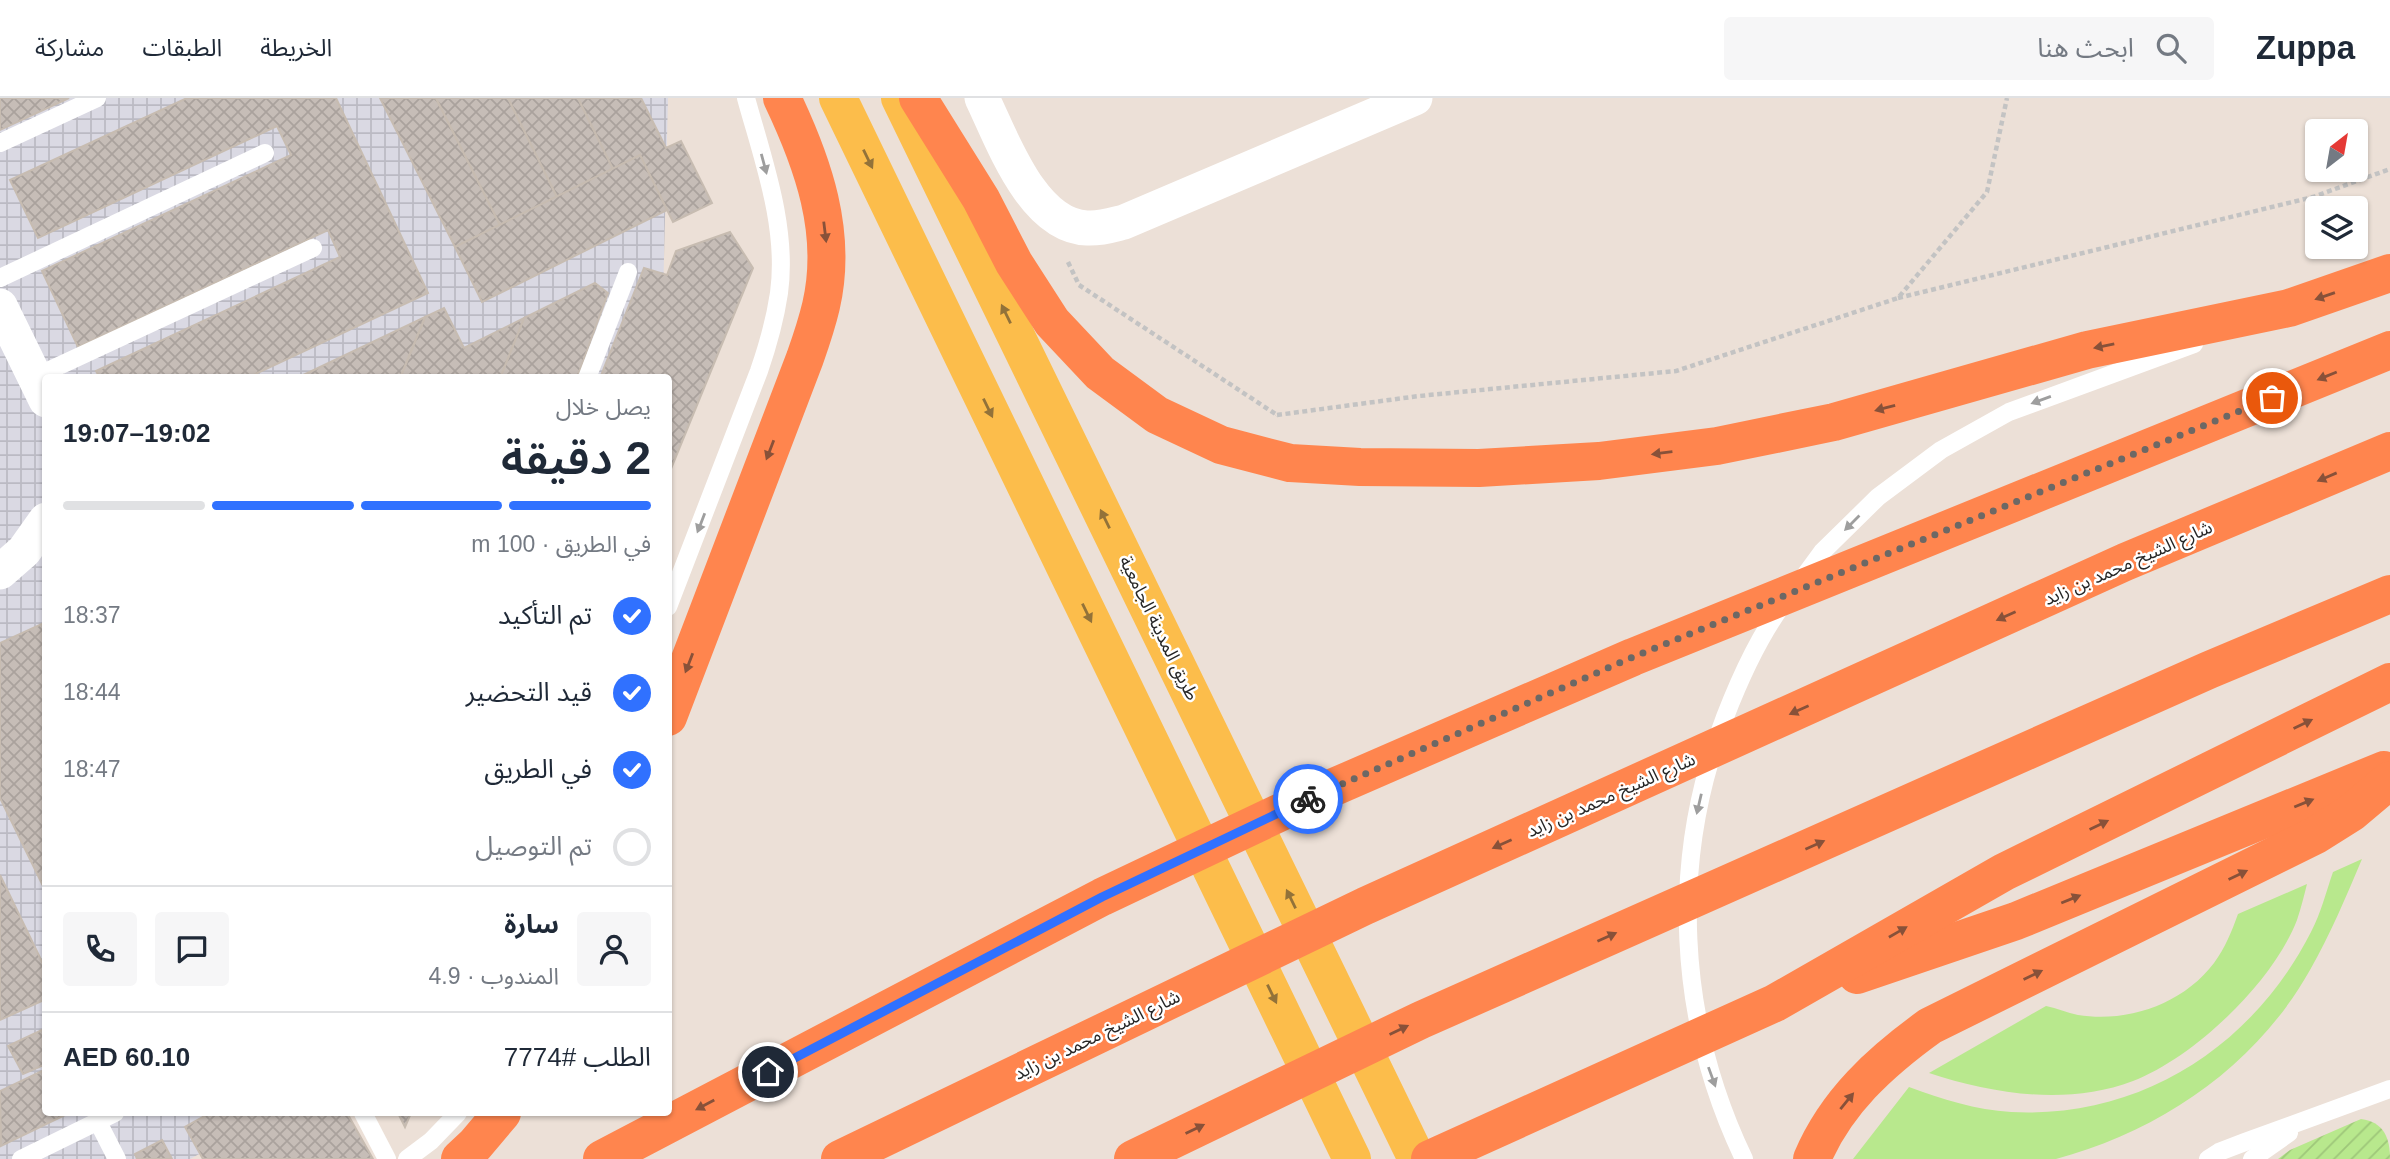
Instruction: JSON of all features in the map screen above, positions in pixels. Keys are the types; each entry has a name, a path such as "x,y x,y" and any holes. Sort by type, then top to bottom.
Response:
{"highway":[{"path":"672,707 805,358 822,305 827,249 820,195 803,142 782,98"},
{"path":"918,98 975,189 1014,263 1052,322 1100,373 1157,415 1221,445 1290,463 1360,467 1479,468 1625,458 1717,446 1834,422 2087,350 2289,308 2390,273"},
{"path":"602,1159 1102,897 1334,787 1633,657 2390,350"},
{"name":"شارع الشيخ محمد بن زايد","path":"840,1159 1378,901 2125,562 2390,451"},
{"path":"1133,1159 1421,1020 2184,681 2390,594"},
{"path":"1430,1159 1775,1003 2004,872 2390,682"},
{"path":"1775,1003 2016,921 2390,768"},
{"path":"1812,1159 1819,1141 1841,1107 1867,1077 1897,1050 1930,1026 2316,835 2351,813 2390,780"},
{"path":"460,1159 499,1116"}],"main road":[{"path":"838,98 1352,1159"},
{"name":"طريق المدينة الجامعية","path":"900,98 1417,1159"}],"street":[{"path":"982,98 1022,177 1043,208 1062,221 1084,229 1125,222 1415,98"},
{"path":"0,306 40,389"},
{"path":"0,572 24,551 42,526"}],"lane":[{"path":"0,143 97,98"},
{"path":"672,597 759,371 772,331 780,290 780,248 775,206 746,98"},
{"path":"0,278 265,153"},
{"path":"69,374 313,248"},
{"path":"589,374 628,272"},
{"path":"1744,1159 1708,1066 1692,989 1687,911 1692,833 1710,756 1738,683 1776,615 1822,552 1878,497 1941,450 2009,412 2289,308"},
{"path":"2207,1159 2245,1142 2389,1093"},
{"path":"21,1159 109,1116"},
{"path":"365,1116 387,1159"},
{"path":"407,1159 431,1141 455,1116"},
{"path":"98,1122 117,1159"},
{"path":"2252,1159 2303,1122"}],"path":[{"path":"1898,298 1987,192 2007,98"},
{"path":"1221,445 1278,415 1419,396 1676,371 1898,298 2313,197 2390,169"},
{"path":"1043,208 1079,285 1278,415"}],"shaded area":[{"path":"0,98 668,98 661,374 42,374 42,1116 270,1116 190,1159 0,1159"}],"green space":[{"path":"2362,859 2324,943 2288,1005 2234,1065 2168,1112 2095,1147 2056,1159 1853,1159 1909,1087 1985,1109 2011,1112 2059,1111 2105,1103 2148,1088 2188,1067 2225,1041 2258,1009 2287,973 2311,932 2333,872"},
{"path":"2307,884 2297,920 2286,944 2251,992 2206,1036 2157,1070 2108,1089 2056,1095 1979,1087 1929,1073 2046,1006 2097,1017 2135,1013 2171,1000 2187,990 2214,963 2238,914"},
{"path":"2361,1119 2375,1124 2384,1132 2389,1144 2390,1159 2278,1159 2290,1150"}],"building":[{"path":"0,98 69,98 0,130"},
{"path":"187,98 336,98 428,293 256,374 98,374 96,371 340,257 328,230 78,347 42,271 291,155 277,126 38,238 10,180"},
{"path":"380,98 436,98 500,225 455,247"},
{"path":"436,98 508,98 557,197 500,225"},
{"path":"508,98 578,98 613,169 557,197"},
{"path":"578,98 641,98 666,148 681,141 712,203 673,222 640,155 613,169"},
{"path":"640,155 667,210 482,302 455,247"},
{"path":"730,232 753,268 672,466 672,374 602,374 644,268 667,275 676,251"},
{"path":"595,283 608,293 578,374 502,374 524,318"},
{"path":"444,308 464,348 524,318 502,374 402,374 425,317"},
{"path":"425,317 402,374 305,374"},
{"path":"42,624 42,884 0,798 0,643"},
{"path":"0,875 42,962 42,1001 0,1020"},
{"path":"42,1030 42,1066 23,1074 8,1046"},
{"path":"42,1071 42,1116 63,1116 1,1146 0,1091"},
{"path":"205,1116 349,1116 373,1159 203,1159 185,1127"},
{"path":"400,1116 410,1116 405,1127"},
{"path":"162,1140 172,1159 137,1159 135,1154"}],"way so far":[{"path":"1308,799 1633,657 2272,398"}],"route":[{"path":"768,1072 1102,897 1308,799"}]}
